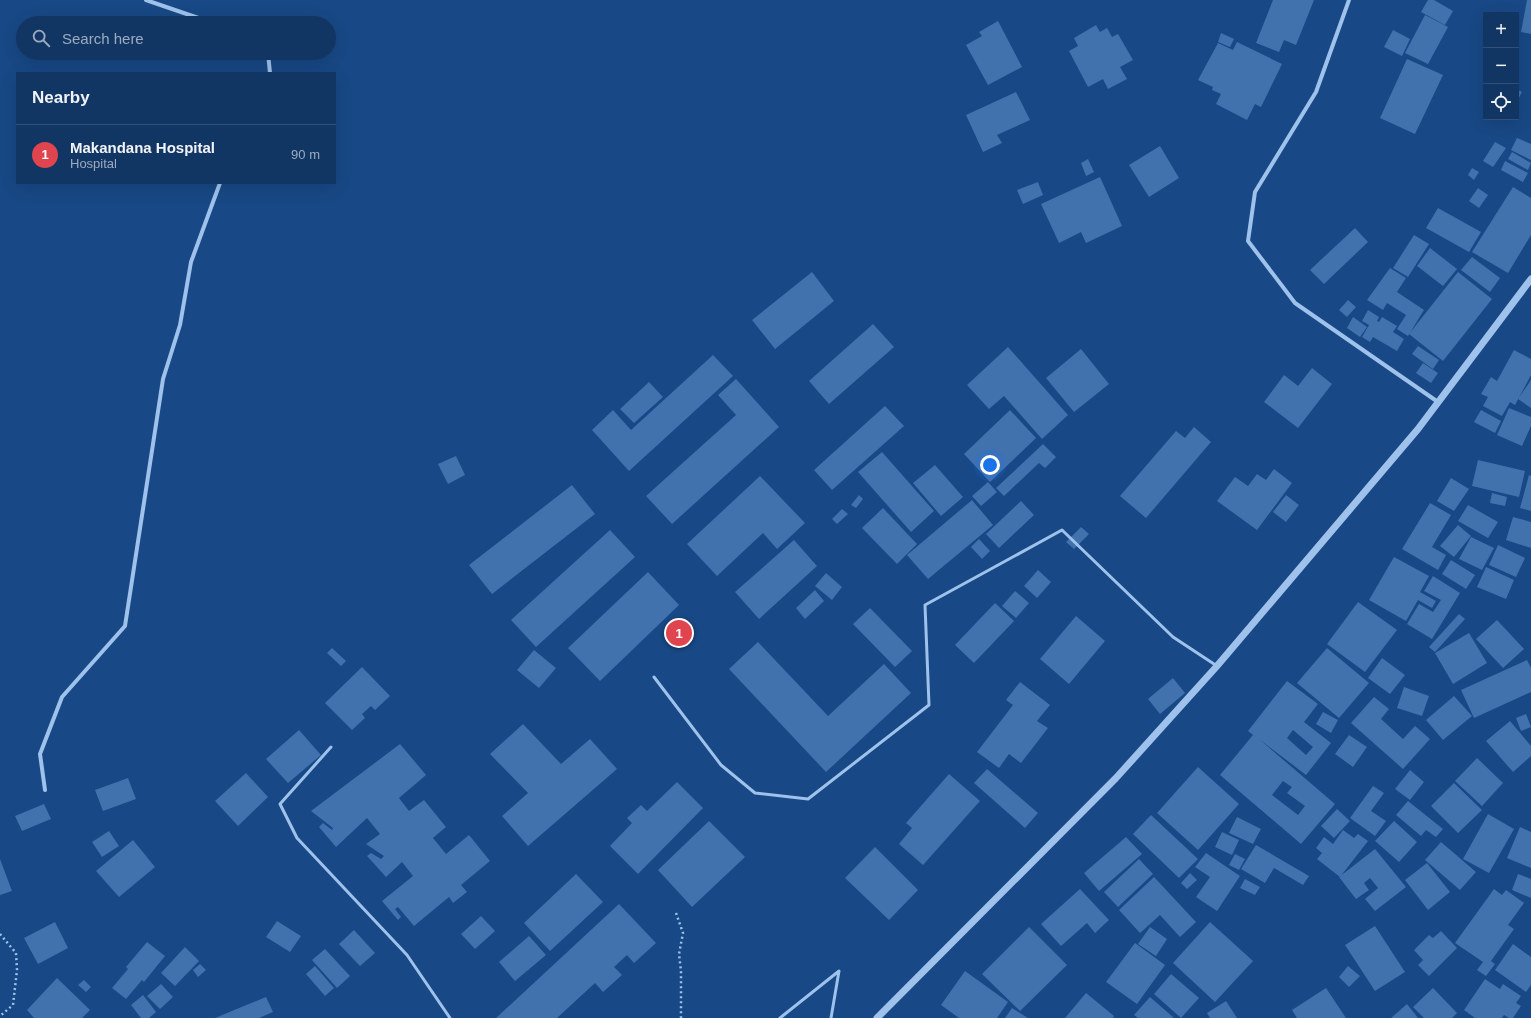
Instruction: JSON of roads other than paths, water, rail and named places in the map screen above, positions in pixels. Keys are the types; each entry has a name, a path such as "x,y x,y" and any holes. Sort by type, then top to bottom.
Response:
{"street":[{"path":"146,0 193,16"},
{"path":"1349,0 1316,92 1255,192 1248,241 1295,303 1438,402"},
{"path":"269,60 270,72"},
{"path":"45,790 40,754 62,697 125,626 163,379 180,325 192,262 220,184"},
{"path":"877,1018 1116,778 1217,666 1418,429 1531,279"}],"lane":[{"path":"654,677 722,765 755,793 808,799 930,705 925,605 1062,530 1173,637 1217,666"},
{"path":"331,747 280,804 297,838 407,955 450,1018"},
{"path":"780,1018 839,971 831,1018"}],"place":[{"name":"Makandana Hospital","path":"679,633"}]}
